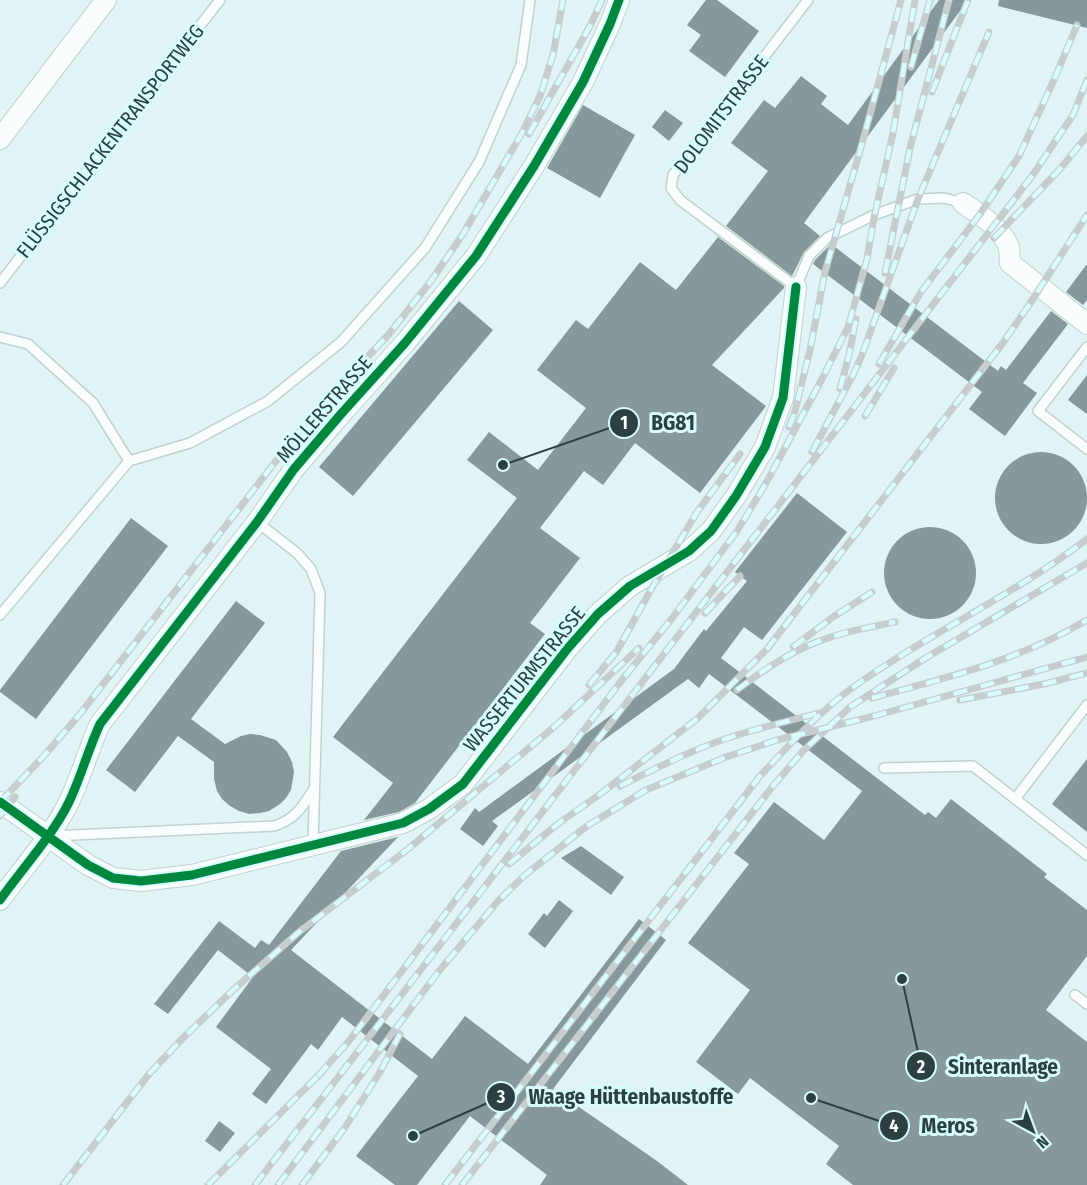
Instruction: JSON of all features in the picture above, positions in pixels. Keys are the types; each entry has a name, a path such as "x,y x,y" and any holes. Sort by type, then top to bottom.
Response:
{"street":[{"path":"0,139 106,0"},
{"name":"MÖLLERSTRASSE","path":"0,900 60,819 70,801 100,724 257,522 294,469 340,414 405,343 476,256 534,166 583,82 620,0"},
{"name":"WASSERTURMSTRASSE","path":"963,203 984,217 1003,237 1009,248 1010,263 1086,321"},
{"name":"WASSERTURMSTRASSE","path":"0,802 88,865 113,878 141,881 192,875 403,823 429,809 463,784 568,648 598,614 630,586 689,551 711,531 736,496 765,447 783,398 796,287"}],"lane":[{"name":"FLÜSSIGSCHLACKENTRANSPORTWEG","path":"0,283 220,0"},
{"path":"0,615 129,461 190,443 268,401 341,342 424,248 479,162 521,65 530,0"},
{"name":"DOLOMITSTRASSE","path":"796,287 680,200 671,188 673,175 808,0"},
{"name":"WASSERTURMSTRASSE","path":"796,287 809,256 826,238 874,215 918,199 944,198 963,203"},
{"path":"0,337 28,344 93,403 129,461"},
{"path":"1087,347 1038,411 1087,449"},
{"path":"257,522 297,553 311,569 320,593 313,845"},
{"path":"1015,799 1087,705"},
{"path":"884,768 973,766 1087,855"},
{"path":"48,836 273,826 287,822 301,808 314,789"},
{"path":"1075,995 1087,1004"}],"building":[{"path":"706,0 717,0 759,31 725,77 689,51 701,35 687,25"},
{"path":"939,0 968,0 804,223 820,236 804,252 792,276 726,226 768,171 731,143 764,100 775,108 801,76 827,96 821,104 848,125"},
{"path":"999,0 1087,0 1087,28 998,6"},
{"path":"583,105 635,135 600,198 547,168"},
{"path":"665,110 683,123 669,141 652,127"},
{"path":"718,237 784,286 712,365 766,406 700,493 635,443 603,485 584,471 540,528 580,558 530,623 545,634 415,803 399,812 364,820 393,783 333,737 517,498 467,460 489,432 538,470 586,408 537,370 576,320 588,329 640,262 676,290"},
{"path":"831,244 998,371 1001,366 1006,370 1051,311 1068,324 1023,383 1037,393 1005,436 969,409 982,392 813,264"},
{"path":"1087,264 1087,300 1083,305 1066,292"},
{"path":"459,301 493,330 353,496 319,467"},
{"path":"1087,375 1087,414 1068,400"},
{"path":"1032,452 1050,452 1067,459 1080,472 1087,489 1087,507 1080,524 1067,537 1050,544 1032,544 1015,537 1002,524 995,507 995,489 1002,472 1015,459"},
{"path":"797,493 847,532 762,640 744,627 721,658 925,815 928,812 936,818 951,799 1047,874 1044,877 1087,910 1087,956 1046,1010 1087,1042 1087,1185 853,1185 826,1164 839,1146 750,1078 738,1094 696,1062 750,990 688,943 749,864 734,853 774,802 824,840 862,791 709,674 699,688 688,679 492,821 498,826 483,846 460,829 475,808 479,812 674,669 704,629 706,631 747,581 735,572"},
{"path":"131,518 168,546 36,719 0,690"},
{"path":"921,527 939,527 956,534 969,547 976,564 976,582 969,599 956,612 939,619 921,619 904,612 891,599 884,582 884,564 891,547 904,534"},
{"path":"236,601 265,623 191,719 225,744 250,734 276,740 287,752 292,762 294,772 291,790 280,804 269,811 249,814 239,811 222,799 217,791 214,762 178,736 135,792 106,770"},
{"path":"1087,759 1087,832 1052,804"},
{"path":"398,837 291,950 432,1059 465,1016 528,1064 639,919 666,940 553,1089 688,1185 540,1185 547,1175 470,1116 417,1185 395,1185 356,1156 418,1076 342,1017 318,1050 311,1044 266,1104 252,1094 271,1069 216,1027 253,977 218,950 168,1014 154,1004 219,921 255,948 261,940 269,945 341,851"},
{"path":"581,846 624,877 611,895 561,858"},
{"path":"559,900 573,911 545,948 528,934 544,913 547,916"},
{"path":"219,1121 235,1133 220,1152 205,1141"}],"railway":[{"path":"0,802 80,714 303,426 389,334 431,281 463,234 522,133 540,96 553,55 563,0"},
{"path":"529,134 590,26 602,0"},
{"path":"789,427 810,350 825,272 901,0"},
{"path":"318,1076 349,1041 618,685 673,617 737,531 765,485 848,327 867,259 893,133 915,0"},
{"path":"911,67 930,0"},
{"path":"885,273 910,148 949,0"},
{"path":"932,92 968,0"},
{"path":"879,364 921,292 980,214 1019,156 1077,25"},
{"path":"812,452 862,355 918,199 989,32"},
{"path":"255,1185 1032,176 1073,115 1087,80"},
{"path":"994,238 1060,169 1087,136"},
{"path":"509,864 559,823 698,718 767,649 1002,344 1087,215"},
{"path":"840,389 856,319"},
{"path":"865,416 894,368"},
{"path":"589,685 617,651 697,512 740,454"},
{"path":"445,1185 760,776 804,730 839,698 881,668 1030,579 1087,539"},
{"path":"462,1185 773,786 802,752 850,707 924,659 1087,563"},
{"path":"705,613 740,576"},
{"path":"793,647 872,592"},
{"path":"872,698 1009,657 1062,634 1087,620"},
{"path":"737,690 787,656 816,642 895,622"},
{"path":"63,1185 149,1074 232,991 299,932 408,849 554,727 639,648"},
{"path":"278,1185 439,971 498,901 525,875 587,826 646,790 726,757 777,740 874,716 1087,657"},
{"path":"960,700 1044,684 1087,673"},
{"path":"620,786 712,744 749,731 822,712"},
{"path":"0,816 15,797"},
{"path":"302,1185 344,1129 380,1072 400,1034"},
{"path":"208,1185 323,1071"}],"cycle path":[{"path":"0,900 62,814 73,793 100,724 257,522 294,469 405,343 476,256 534,166 583,82 619,0"},
{"path":"0,802 88,865 113,878 141,881 192,875 403,823 429,809 463,784 568,648 598,614 630,586 689,551 711,531 736,496 765,447 783,398 796,287"}],"place":[{"name":"BG81","path":"503,465"},
{"name":"Sinteranlage","path":"902,979"},
{"name":"Meros","path":"811,1098"},
{"name":"Waage Hüttenbaustoffe","path":"413,1136"}]}
